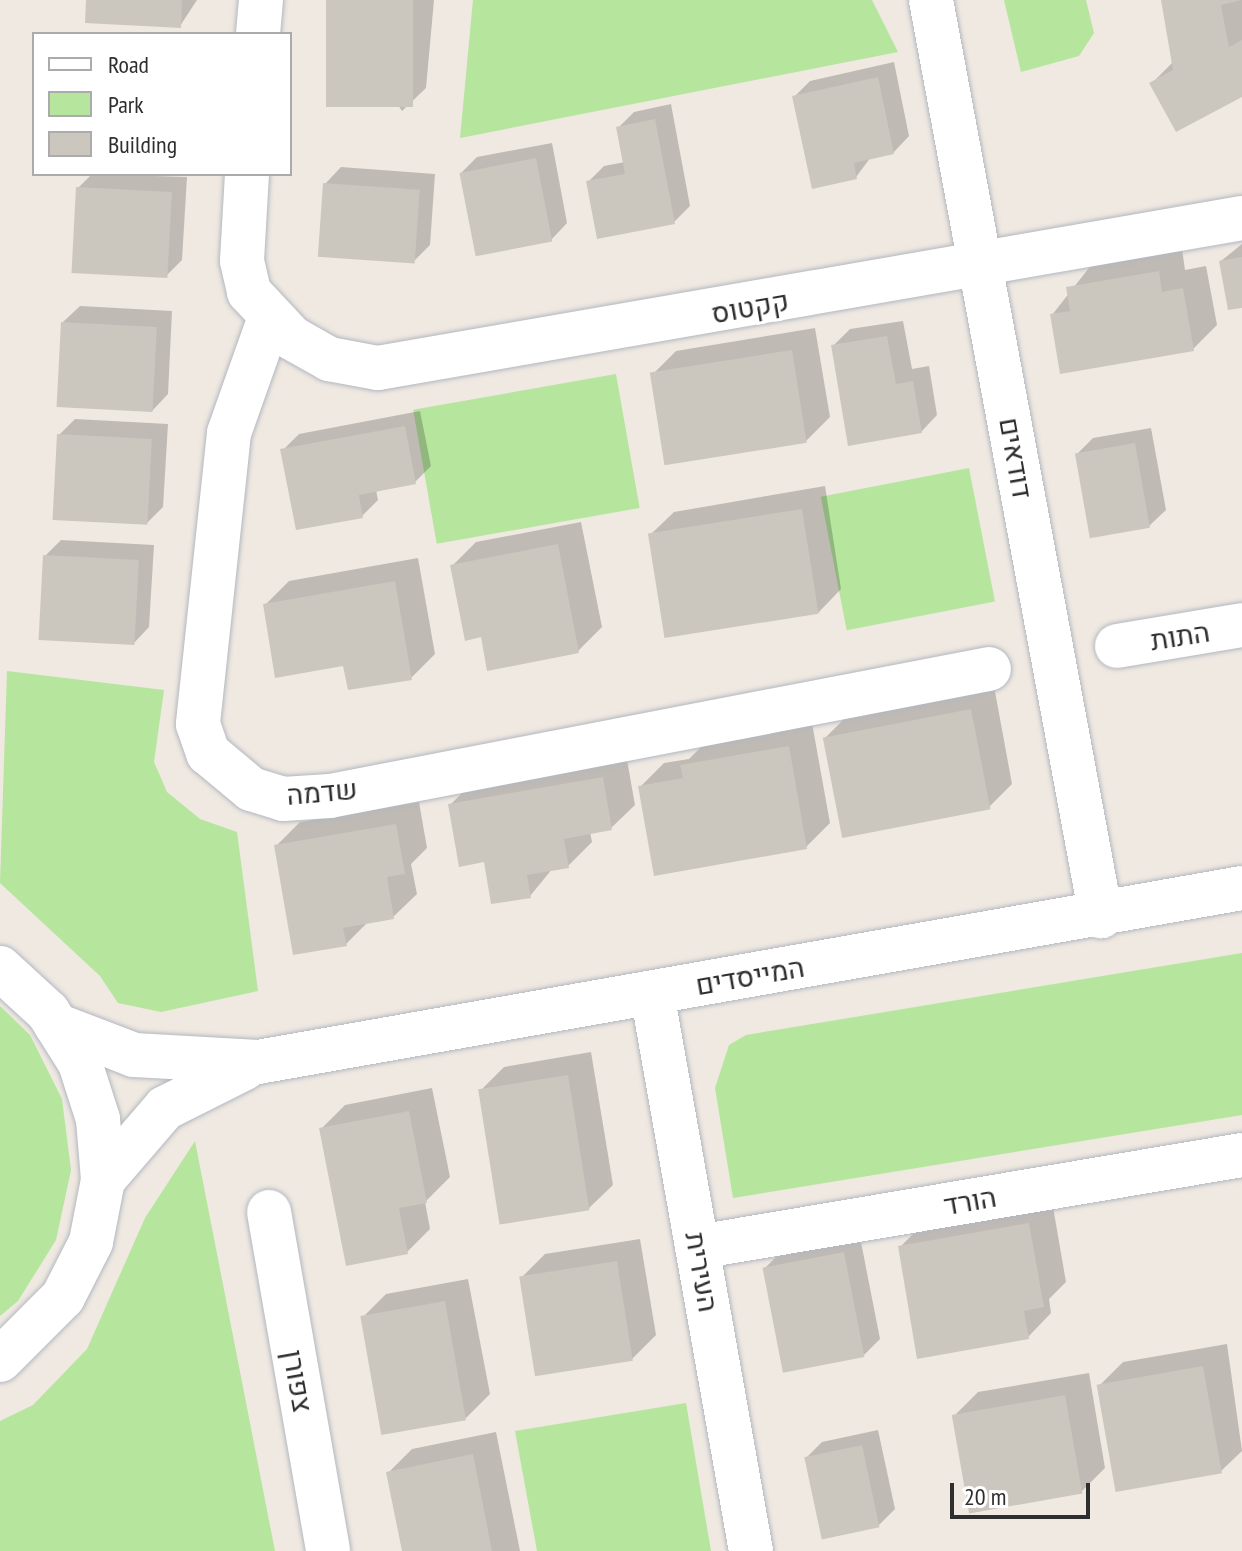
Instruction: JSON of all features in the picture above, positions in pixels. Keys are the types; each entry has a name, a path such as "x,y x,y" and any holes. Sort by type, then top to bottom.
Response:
{"street":[{"path":"258,32 261,0"},
{"name":"דודאים","path":"931,0 1101,916"},
{"path":"247,176 242,261 249,292 269,320"},
{"name":"קקטוס","path":"269,320 329,359 378,368 1242,218"},
{"name":"שדמה","path":"269,320 229,433 198,724 208,753 251,789 283,799 330,796 989,669"},
{"name":"התות","path":"1117,646 1242,625"},
{"name":"המייסדים","path":"56,1025 134,1055 258,1062 1101,916 1242,888"},
{"path":"0,1360 63,1297 91,1242 103,1180 98,1119 80,1063 56,1025 1,968"},
{"name":"העירית","path":"652,993 751,1551"},
{"name":"המייסדים","path":"103,1180 165,1108 258,1062"},
{"name":"הורד","path":"698,1247 1242,1155"},
{"name":"צפורן","path":"269,1212 328,1551"}],"green space":[{"path":"473,0 872,0 898,52 460,138"},
{"path":"1004,0 1086,0 1094,33 1079,56 1021,72"},
{"path":"616,374 640,508 437,544 413,410"},
{"path":"969,468 995,602 847,630 821,497"},
{"path":"7,671 164,690 154,762 167,792 200,819 237,832 258,991 161,1012 118,1003 100,976 0,883"},
{"path":"1242,953 1242,1115 733,1198 715,1088 729,1045 746,1035"},
{"path":"0,1006 30,1035 62,1099 71,1170 56,1240 18,1301 0,1316"},
{"path":"195,1141 275,1551 0,1551 0,1421 33,1405 87,1349 145,1218"},
{"path":"686,1403 711,1551 537,1551 515,1431"}],"building":[{"path":"86,0 182,0 181,28 85,23"},
{"path":"326,0 413,0 413,107 326,107"},
{"path":"1161,0 1242,0 1221,5 1229,47 1242,40 1242,97 1176,132 1149,83 1173,70"},
{"path":"878,77 894,154 854,163 857,179 812,189 792,96"},
{"path":"655,119 675,224 597,239 586,181 625,174 616,127"},
{"path":"536,158 552,241 476,256 459,173"},
{"path":"323,183 420,190 415,264 318,257"},
{"path":"76,187 172,192 167,278 71,273"},
{"path":"1242,257 1242,308 1228,310 1219,261"},
{"path":"1159,271 1162,292 1183,288 1194,351 1060,374 1050,314 1070,311 1066,287"},
{"path":"61,322 157,327 152,412 57,407"},
{"path":"887,336 896,384 913,381 922,433 848,446 831,345"},
{"path":"792,350 807,443 664,465 650,373"},
{"path":"405,426 416,484 359,495 363,518 296,530 280,449"},
{"path":"57,434 152,439 147,525 52,520"},
{"path":"1135,443 1150,528 1090,538 1075,454"},
{"path":"802,509 819,614 665,638 648,533"},
{"path":"558,544 579,653 487,671 481,637 465,641 450,565"},
{"path":"43,555 139,560 134,645 39,640"},
{"path":"395,581 412,680 348,690 343,666 275,678 263,604"},
{"path":"971,709 990,809 842,838 823,738"},
{"path":"789,746 807,849 654,876 638,786 683,778 680,765"},
{"path":"603,777 612,830 564,839 569,868 527,875 531,898 491,904 484,862 459,867 448,804"},
{"path":"396,824 405,874 387,877 394,919 343,928 347,946 293,955 274,845"},
{"path":"568,1075 589,1210 500,1225 478,1089"},
{"path":"409,1111 427,1203 399,1208 408,1254 346,1266 319,1128"},
{"path":"1029,1223 1044,1307 1024,1311 1029,1339 917,1359 898,1246"},
{"path":"844,1252 864,1357 783,1373 763,1268"},
{"path":"617,1261 633,1361 535,1376 519,1276"},
{"path":"445,1301 466,1420 381,1435 360,1316"},
{"path":"1203,1366 1222,1473 1116,1492 1097,1385"},
{"path":"1065,1395 1082,1493 969,1513 952,1415"},
{"path":"862,1445 879,1527 822,1539 804,1457"},
{"path":"473,1454 492,1551 402,1551 386,1472"}]}
